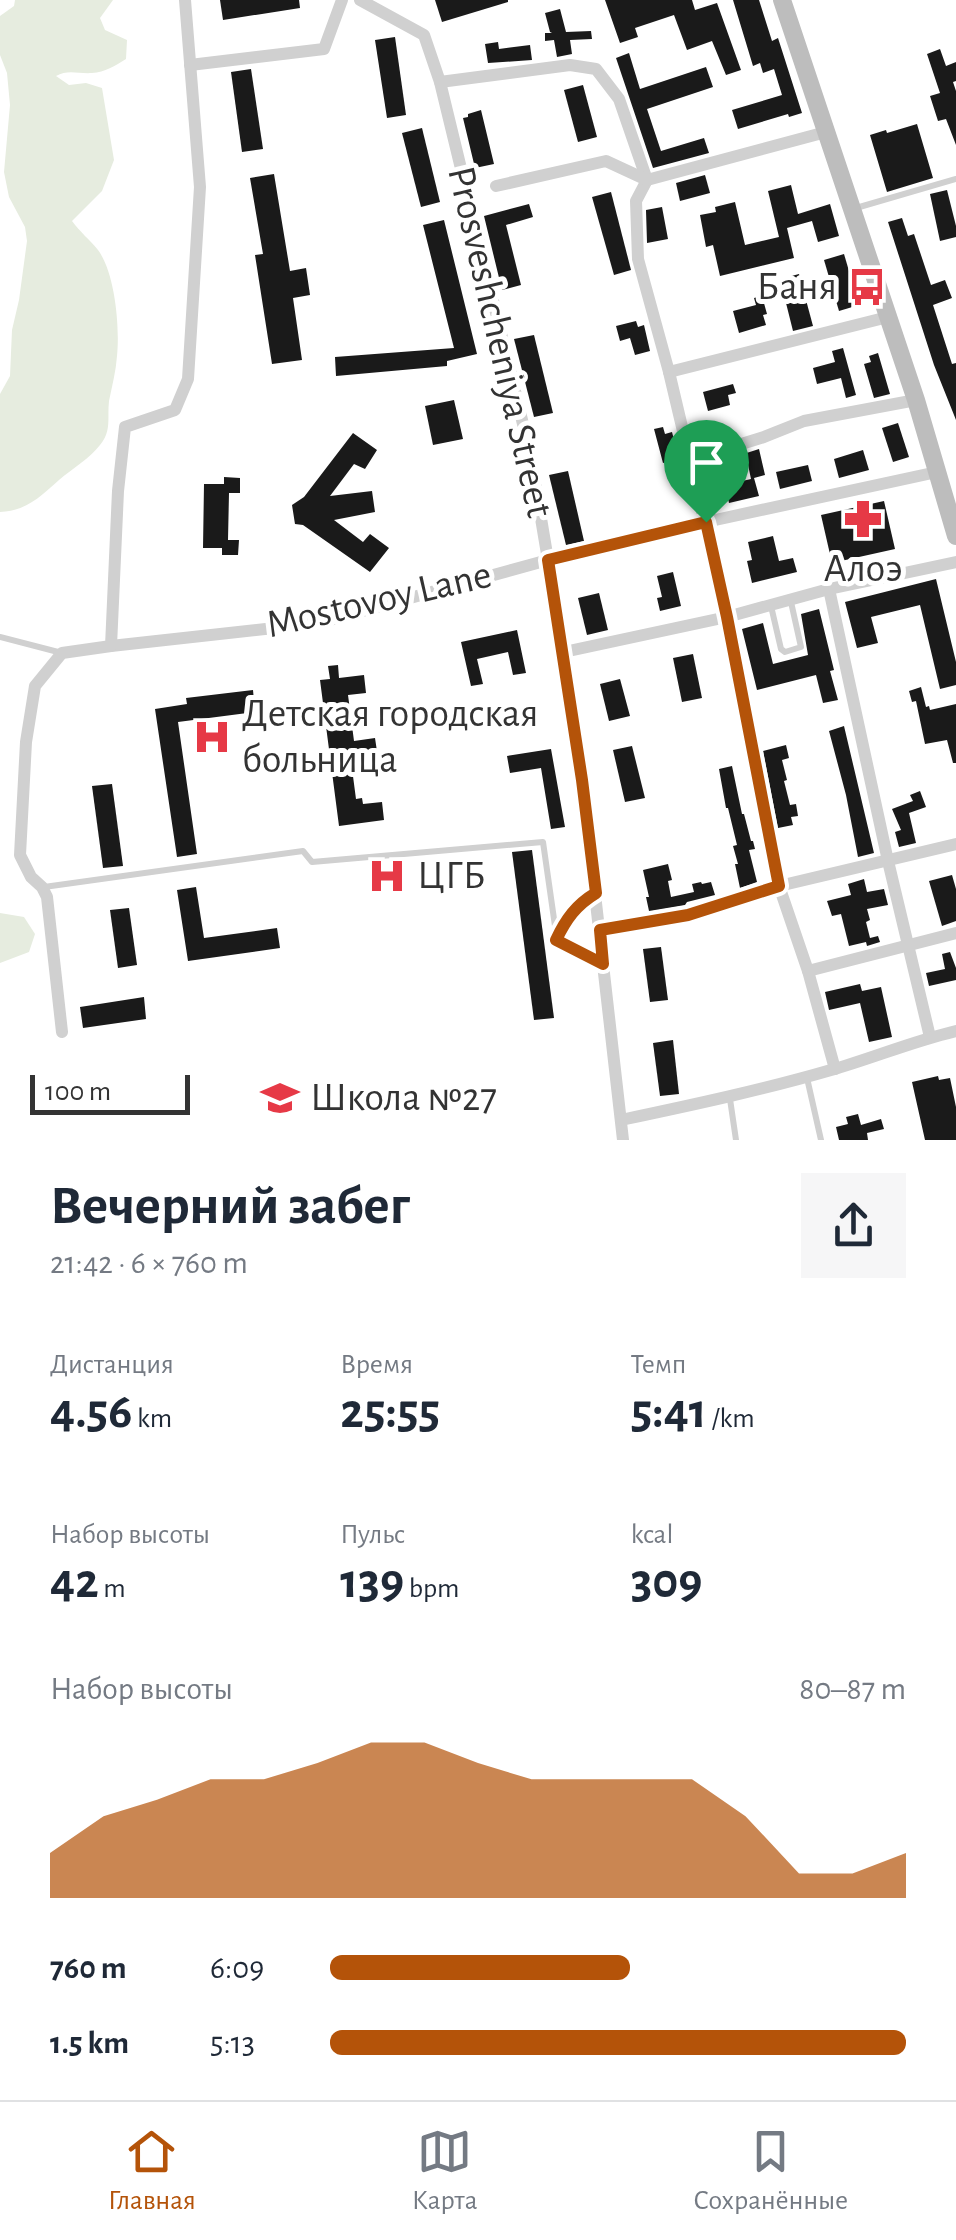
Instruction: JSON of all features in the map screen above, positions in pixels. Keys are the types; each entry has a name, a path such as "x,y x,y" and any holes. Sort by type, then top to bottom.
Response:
{"main road":[{"path":"782,0 916,400 956,536"}],"street":[{"path":"112,646 118,491 125,428 175,410 188,379 200,187 185,0"},
{"path":"190,65 324,49 342,0"},
{"name":"Prosveshcheniya Street","path":"360,0 424,35 440,82 530,454 564,652 624,1140"},
{"path":"440,82 570,65 596,69 619,99 647,180 636,201 638,260 706,522 779,886 836,1069"},
{"path":"496,186 606,161 647,180 826,132"},
{"path":"669,372 888,318"},
{"path":"690,460 804,421 916,400"},
{"name":"Mostovoy Lane","path":"62,653 319,622 548,560 936,472"},
{"path":"564,652 956,562"},
{"path":"829,589 930,1036"},
{"path":"62,653 34,686 26,742 20,854 46,897 62,1032"},
{"path":"600,930 688,915 779,886 956,844"},
{"path":"808,972 956,933"},
{"path":"621,1120 807,1077 956,1030"}],"lane":[{"path":"851,209 956,180"},
{"path":"770,605 785,652 802,644 790,600"},
{"path":"0,637 62,653"},
{"path":"42,887 302,852 312,862 544,842 556,940"},
{"path":"556,940 581,902 596,893"},
{"path":"556,940 603,964"},
{"path":"807,1077 822,1140"},
{"path":"730,1097 736,1140"}],"shaded area":[{"path":"15,0 113,0 100,18 105,30 127,40 126,59 114,66 97,72 56,76 69,85 86,83 102,88 114,160 102,191 72,221 104,260 115,301 118,344 108,429 96,450 39,497 18,509 0,512 0,394 10,376 12,330 27,241 25,227 9,197 4,172 10,105 7,73 0,55 0,16 14,6"},
{"path":"0,913 24,917 35,934 29,952 0,963"}],"building":[{"path":"220,0 299,0 300,8 223,20"},
{"path":"435,0 508,0 508,2 442,22"},
{"path":"605,0 692,0 695,10 717,3 741,70 726,75 712,41 687,50 674,15 635,28 638,37 620,43"},
{"path":"733,0 759,0 772,41 778,38 802,113 738,129 732,110 782,95 774,69 763,73 760,63 753,66"},
{"path":"560,9 566,32 591,31 592,39 570,40 572,54 557,57 554,40 545,41 545,33 552,33 545,13"},
{"path":"395,37 406,115 387,118 375,40"},
{"path":"498,42 499,49 530,45 532,60 488,63 485,44"},
{"path":"940,49 946,66 956,62 956,145 946,119 938,121 930,96 940,93 927,54"},
{"path":"629,53 640,89 706,67 713,87 647,109 661,151 704,138 709,153 653,168 616,58"},
{"path":"251,69 263,149 242,152 231,72"},
{"path":"583,85 597,137 578,142 564,90"},
{"path":"481,110 494,164 475,168 463,118"},
{"path":"917,124 933,178 887,192 870,135"},
{"path":"422,128 440,202 421,207 402,133"},
{"path":"274,174 290,271 306,268 310,295 293,298 302,360 272,364 255,255 263,254 250,178"},
{"path":"705,175 710,193 680,201 676,183"},
{"path":"791,185 798,214 830,204 839,236 818,242 812,221 787,228 794,258 720,276 713,245 706,247 700,215 735,202 745,245 779,237 768,191"},
{"path":"947,190 956,237 940,241 930,194"},
{"path":"611,192 631,270 614,275 592,197"},
{"path":"529,204 533,217 506,225 521,285 502,290 484,216"},
{"path":"662,207 668,239 647,243 646,210"},
{"path":"902,218 908,236 914,234 931,285 945,280 952,298 933,305 952,364 956,363 956,420 888,222"},
{"path":"444,220 477,354 447,361 447,366 336,376 335,357 454,348 423,225"},
{"path":"844,254 859,305 839,311 824,260"},
{"path":"799,274 813,326 793,331 780,279"},
{"path":"762,296 766,325 739,333 733,311 756,305 754,298"},
{"path":"636,321 638,327 644,325 650,351 635,355 630,338 620,341 616,326"},
{"path":"534,335 553,413 534,417 514,339"},
{"path":"843,348 856,395 846,398 841,378 817,384 813,368 835,362 832,351"},
{"path":"878,353 890,394 874,398 864,364 871,362 869,356"},
{"path":"733,384 736,393 728,395 730,405 708,411 703,392"},
{"path":"454,400 463,439 433,445 425,406"},
{"path":"898,423 909,457 893,462 882,428"},
{"path":"663,427 665,434 672,432 679,459 663,463 654,429"},
{"path":"353,433 377,450 365,469 354,464 330,496 372,491 375,512 334,520 363,542 370,534 389,548 370,572 303,525 295,524 292,505 304,497"},
{"path":"759,449 765,475 754,478 759,496 729,503 725,485 751,479 747,460 734,465 731,458"},
{"path":"863,450 869,470 839,478 834,459"},
{"path":"808,465 812,481 780,489 776,472"},
{"path":"568,471 584,541 566,545 549,475"},
{"path":"224,477 240,478 240,493 229,493 228,540 239,540 238,555 222,555 222,548 203,548 204,484 224,484"},
{"path":"884,501 895,549 832,563 821,515"},
{"path":"773,536 779,561 793,558 797,572 752,583 748,542"},
{"path":"673,572 681,606 660,611 657,598 662,597 657,576"},
{"path":"936,579 956,662 956,685 940,689 920,605 871,617 878,643 857,648 845,602"},
{"path":"599,593 608,630 587,635 578,598"},
{"path":"819,609 838,700 823,703 816,675 757,690 742,629 763,623 773,664 808,655 801,614"},
{"path":"517,630 526,673 513,675 508,652 477,659 483,684 471,686 461,642"},
{"path":"693,654 702,698 682,702 673,658"},
{"path":"338,665 339,678 364,675 366,693 348,695 354,741 375,738 378,758 351,761 356,799 362,798 363,804 382,802 384,820 339,826 320,680 330,679 328,666"},
{"path":"620,679 630,716 609,721 600,684"},
{"path":"921,687 930,710 956,704 956,763 947,740 925,744 916,701 912,702 909,691"},
{"path":"253,690 255,712 178,722 197,854 177,857 155,709 187,704 186,698"},
{"path":"844,726 874,853 858,857 829,731"},
{"path":"786,745 789,758 782,760 787,780 784,781 790,805 796,804 798,816 791,817 793,825 778,828 763,751"},
{"path":"632,746 645,798 625,802 613,750"},
{"path":"551,749 565,827 551,829 541,768 510,773 507,756"},
{"path":"732,766 742,814 755,849 749,850 757,882 740,888 733,846 737,845 719,769"},
{"path":"112,784 123,866 103,868 92,786"},
{"path":"920,791 926,807 909,813 916,843 899,847 895,832 901,830 892,809 913,801 910,795"},
{"path":"532,850 554,1018 534,1020 512,852"},
{"path":"668,864 671,897 694,892 692,884 701,882 711,882 715,895 649,911 643,870"},
{"path":"952,875 956,921 942,926 929,881"},
{"path":"864,879 867,892 884,889 888,905 867,909 870,920 866,922 870,938 878,936 880,942 849,946 841,914 832,916 827,901 851,895 848,884"},
{"path":"196,887 204,938 277,928 280,948 188,961 177,890"},
{"path":"129,908 137,965 118,968 110,910"},
{"path":"661,947 668,1000 650,1002 643,949"},
{"path":"950,952 956,980 929,986 926,973 945,969 942,954"},
{"path":"860,984 862,991 881,987 892,1037 869,1042 860,1003 829,1010 825,992"},
{"path":"144,997 146,1019 83,1028 80,1007"},
{"path":"673,1040 679,1094 660,1096 653,1043"},
{"path":"938,1076 939,1080 950,1078 956,1107 956,1140 925,1140 912,1082"},
{"path":"858,1114 861,1125 881,1119 884,1129 867,1133 868,1140 839,1140 836,1127 848,1124 846,1117"}],"place":[{"name":"Баня","path":"867,287"},
{"name":"Алоэ","path":"863,519"},
{"name":"Детская городская больница","path":"212,737"},
{"name":"ЦГБ","path":"387,876"},
{"name":"Школа №27","path":"280,1098"}],"route":[{"path":"706,522 779,886 688,915 600,930 603,964 556,940 581,902 596,893 548,560 706,522"}]}
